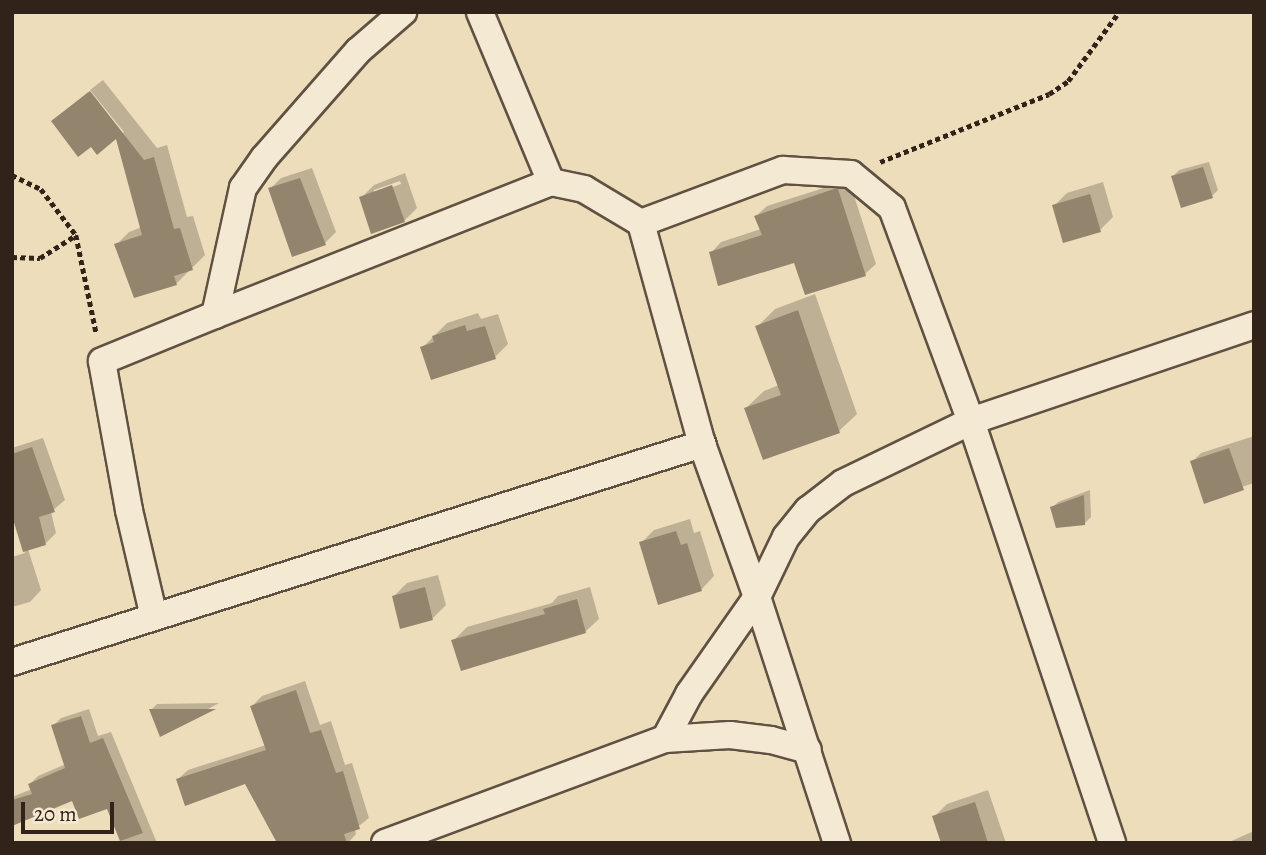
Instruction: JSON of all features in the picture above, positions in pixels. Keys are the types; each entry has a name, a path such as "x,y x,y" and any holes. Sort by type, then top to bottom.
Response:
{"street":[{"path":"215,315 243,188 264,158 358,51 403,12"},
{"path":"480,12 551,182"},
{"path":"641,223 783,170 850,174 892,208 971,421 1111,843"},
{"path":"154,617 129,510 102,361 551,182 584,189 641,223 702,444 757,597 838,843"},
{"path":"665,739 689,694 757,597 786,537 808,510 843,483 971,421 1254,325"},
{"path":"12,662 702,444"},
{"path":"386,843 665,739 730,736 771,740 808,750"}],"path":[{"path":"850,174 1049,94 1068,81 1119,12"},
{"path":"12,175 41,189 76,235 102,361"},
{"path":"12,257 40,258 76,235"}],"building":[{"path":"90,91 144,160 154,157 174,229 180,228 193,270 174,276 177,285 134,298 114,244 142,235 116,139 97,155 91,147 78,157 51,121"},
{"path":"1203,167 1213,198 1181,208 1171,176"},
{"path":"300,178 326,245 292,257 268,188"},
{"path":"392,185 405,222 371,234 359,197"},
{"path":"838,189 866,276 805,295 794,263 718,286 709,252 762,235 754,216"},
{"path":"1090,194 1101,232 1063,243 1052,205"},
{"path":"798,310 840,433 763,460 744,408 781,395 755,326"},
{"path":"465,325 467,331 485,326 496,359 431,380 420,347 434,342 432,336"},
{"path":"32,447 55,512 39,517 46,545 23,552 12,516 12,454"},
{"path":"1229,448 1244,490 1204,504 1190,461"},
{"path":"1084,495 1085,525 1056,528 1050,507"},
{"path":"676,531 681,545 687,543 702,591 658,605 639,542"},
{"path":"425,587 433,620 400,629 392,596"},
{"path":"577,599 586,633 461,671 451,640 545,614 543,609"},
{"path":"296,690 310,733 321,730 336,773 343,771 360,829 344,834 347,843 277,843 245,784 185,806 176,779 266,750 250,706"},
{"path":"149,709 216,709 160,737"},
{"path":"81,716 90,743 103,738 143,833 120,841 107,809 79,819 72,801 12,826 12,800 32,794 28,784 65,768 51,725"},
{"path":"975,802 988,843 941,843 932,816"}]}
